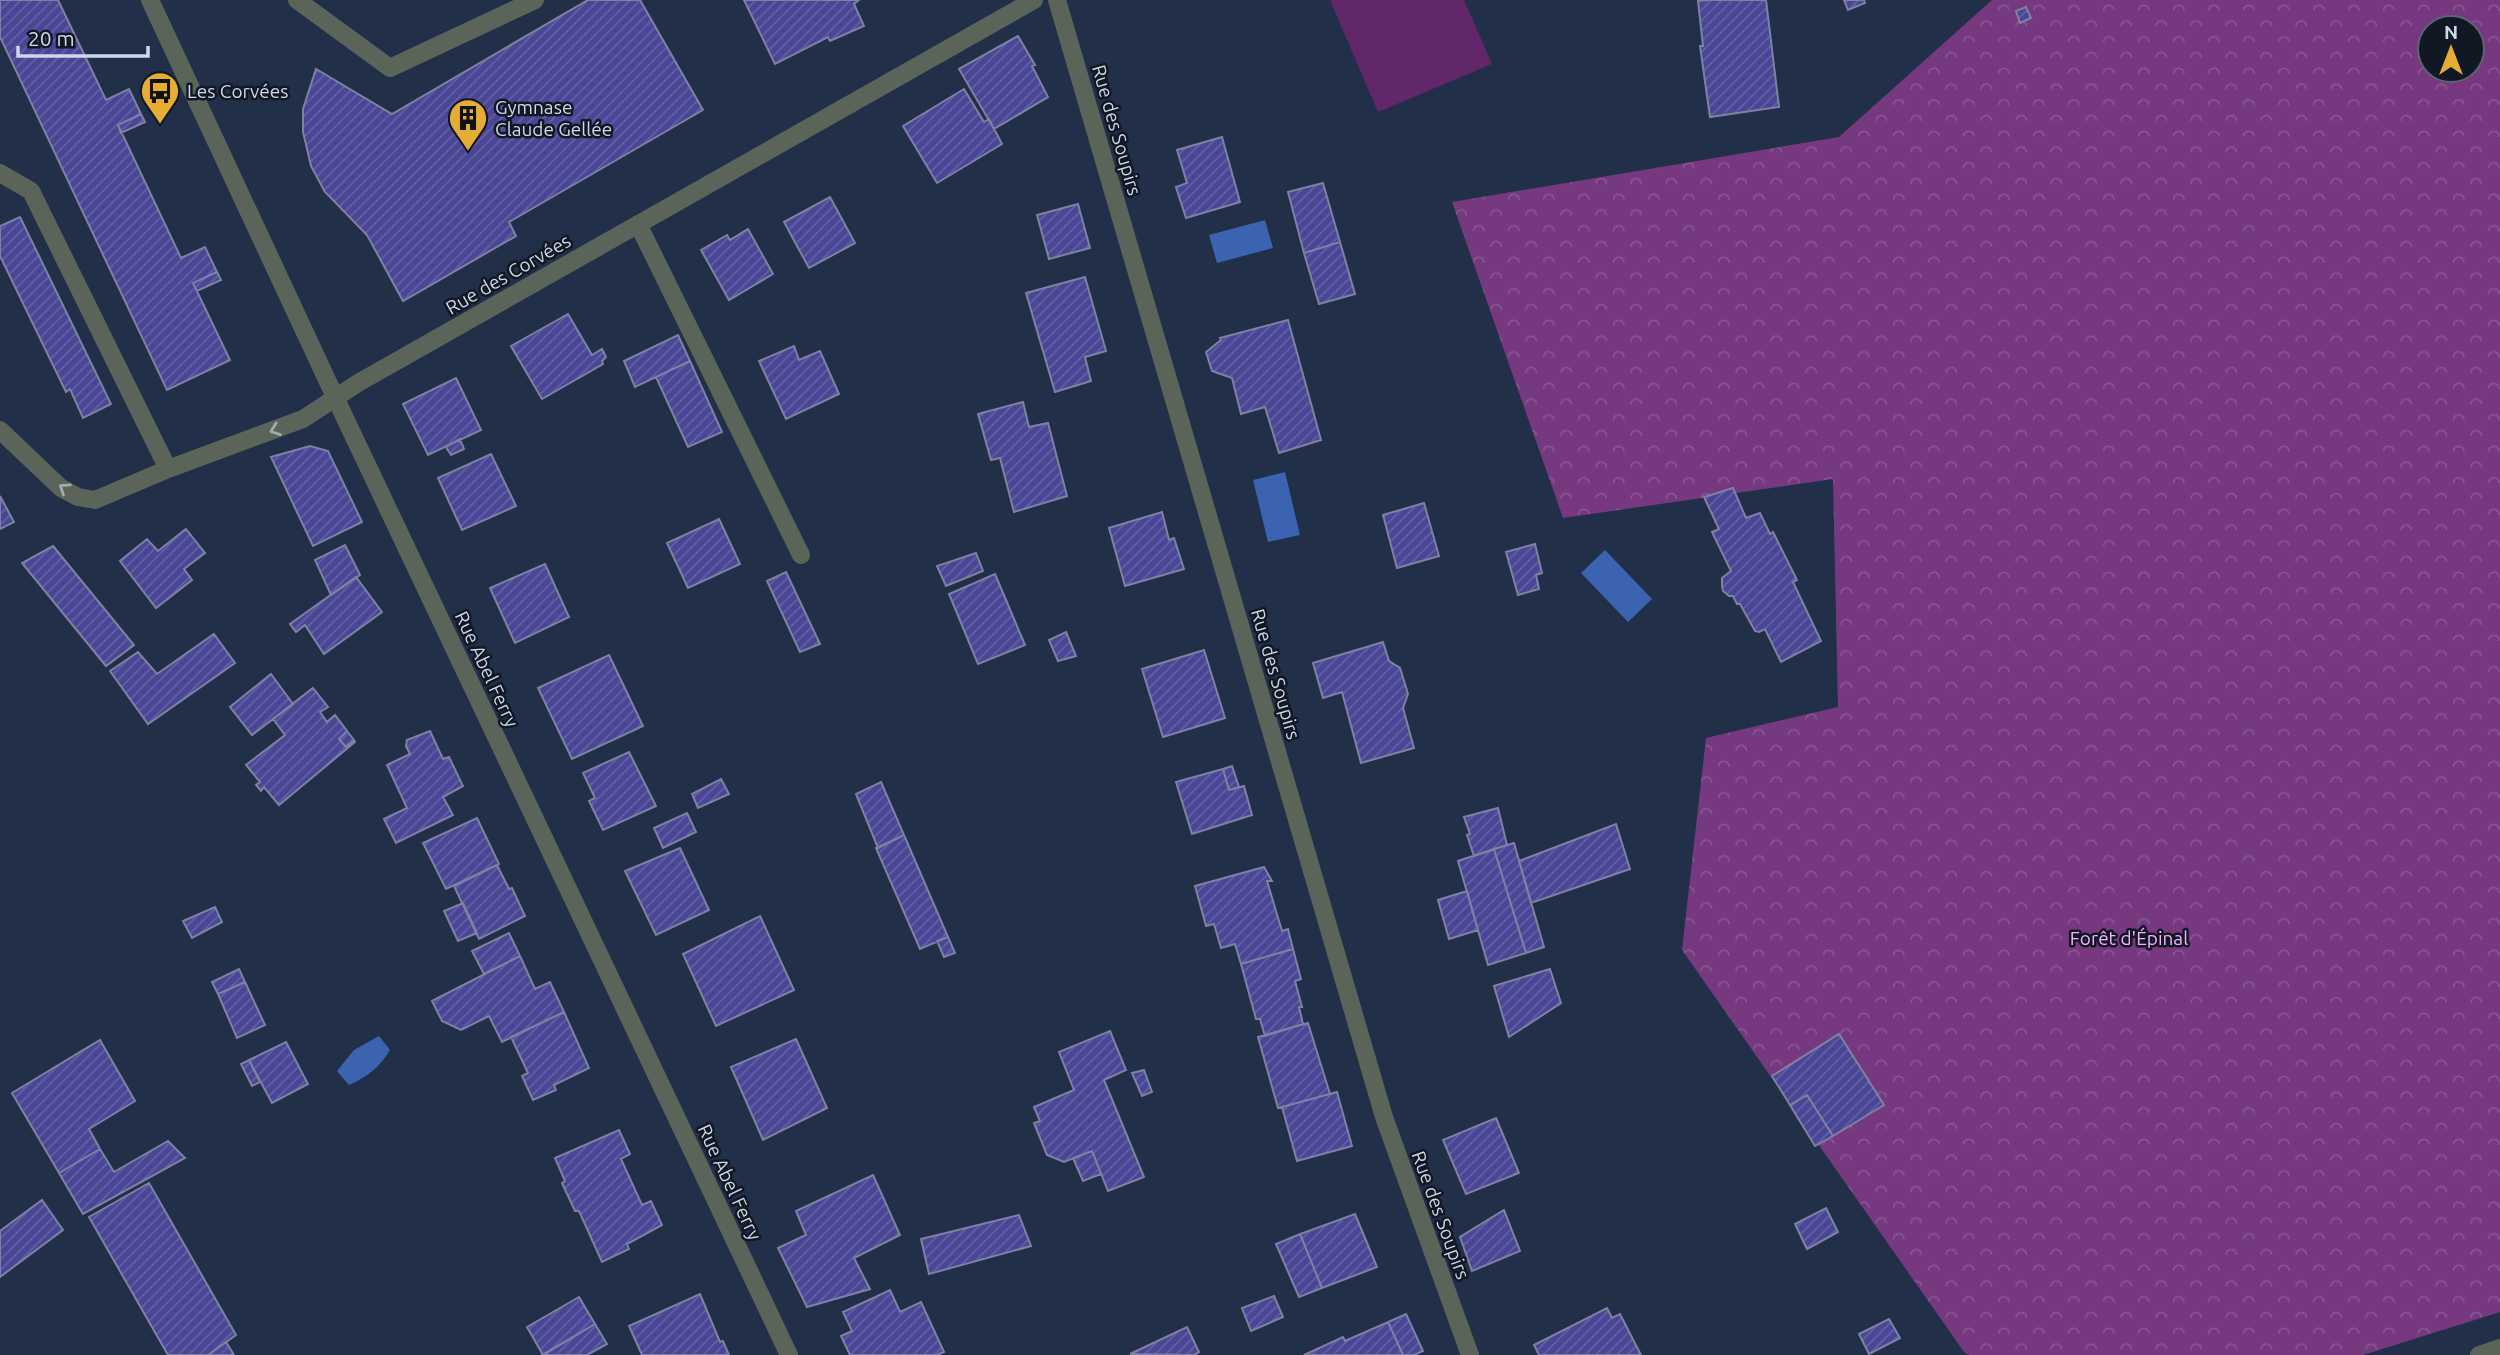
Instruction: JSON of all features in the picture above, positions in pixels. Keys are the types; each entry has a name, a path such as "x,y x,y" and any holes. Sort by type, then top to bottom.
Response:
{"street":[{"name":"Rue Abel Ferry","path":"150,0 789,1355"},
{"path":"297,0 390,68 535,0"},
{"name":"Rue des Corvées","path":"0,430 61,488 78,497 95,500 168,469 303,419 335,397 1034,0"},
{"name":"Rue des Soupirs","path":"1057,0 1384,1117 1470,1355"},
{"path":"0,173 31,191 168,469"},
{"path":"638,224 801,555"},
{"path":"2479,1355 2500,1348"}],"shaded area":[{"path":"1330,0 1464,0 1492,64 1378,112"}],"green space":[{"name":"Forêt d'Épinal","path":"1992,0 2500,0 2500,1312 2363,1355 1969,1355 1964,1352 1682,950 1706,738 1838,707 1833,479 1563,518 1452,202 1839,137"}],"water":[{"path":"1265,220 1273,248 1217,263 1209,235"},
{"path":"1285,472 1300,535 1268,542 1253,480"},
{"path":"1605,550 1652,599 1628,622 1581,573"},
{"path":"379,1036 390,1050 372,1071 349,1085 337,1071 354,1050"}],"building":[{"path":"0,0 58,0 106,100 129,89 141,114 118,125 181,258 205,247 217,272 193,283 230,360 167,390 0,37"},
{"name":"Gymnase Claude Gellée","path":"588,0 640,0 703,110 509,222 516,236 403,301 367,235 325,192 311,166 303,132 303,109 316,69 392,114"},
{"path":"744,0 859,0 854,4 864,26 830,41 828,37 775,64"},
{"path":"1766,0 1779,107 1710,117 1700,46 1703,46 1698,1"},
{"path":"1844,0 1864,0 1865,3 1848,10"},
{"path":"2026,7 2031,18 2020,23 2016,11"},
{"path":"1018,36 1035,65 1032,66 1048,97 994,129 959,69"},
{"path":"964,89 984,122 989,119 1002,144 937,183 903,126"},
{"path":"141,114 145,122 121,133 118,125"},
{"path":"1222,137 1240,202 1186,218 1176,187 1187,183 1177,150"},
{"path":"1323,183 1340,242 1304,253 1288,192"},
{"path":"830,197 855,243 809,268 784,222"},
{"path":"1078,204 1090,248 1049,259 1037,215"},
{"path":"20,217 111,404 83,418 70,389 66,392 0,256 0,226"},
{"path":"748,229 773,274 729,300 701,250 727,235 730,240"},
{"path":"1340,242 1355,294 1319,304 1304,253"},
{"path":"217,272 221,280 197,291 193,283"},
{"path":"1085,277 1106,351 1085,357 1091,381 1055,392 1026,293"},
{"path":"568,314 592,355 602,349 606,357 602,361 603,364 542,399 511,346"},
{"path":"1288,320 1321,440 1279,453 1265,407 1241,414 1232,378 1212,371 1206,352 1221,340 1220,338"},
{"path":"678,335 690,361 635,387 624,361"},
{"path":"794,346 799,360 820,351 839,394 786,419 759,361"},
{"path":"690,361 722,432 688,447 656,377"},
{"path":"456,378 481,430 428,455 403,404"},
{"path":"1023,402 1029,427 1048,423 1067,496 1014,512 1000,458 991,460 978,414"},
{"path":"460,439 464,449 451,455 446,447"},
{"path":"310,446 328,451 362,522 313,546 271,457"},
{"path":"491,454 516,506 462,530 438,478"},
{"path":"1733,488 1746,518 1760,513 1770,534 1773,532 1797,580 1793,582 1821,641 1781,662 1765,629 1755,631 1740,604 1737,604 1733,596 1723,591 1722,578 1731,571 1712,532 1719,529 1704,497"},
{"path":"0,496 14,522 0,529"},
{"path":"1424,503 1439,556 1397,568 1383,515"},
{"path":"1162,512 1169,540 1174,538 1184,569 1125,586 1109,528"},
{"path":"719,519 740,564 688,588 667,543"},
{"path":"186,529 205,553 184,569 192,580 156,608 120,561 147,539 158,551"},
{"path":"1535,544 1542,573 1536,575 1539,589 1518,595 1506,552"},
{"path":"345,545 360,575 331,595 315,560"},
{"path":"53,546 134,645 106,666 22,563"},
{"path":"976,553 983,571 946,586 937,566"},
{"path":"545,564 569,617 515,643 490,588"},
{"path":"786,572 820,644 800,652 767,581"},
{"path":"995,574 1025,645 978,664 949,594"},
{"path":"356,577 382,612 324,654 305,625 296,632 290,624"},
{"path":"1066,632 1076,656 1058,661 1049,640"},
{"path":"214,634 235,663 148,724 110,671 138,652 157,674"},
{"path":"1383,642 1389,661 1400,668 1408,694 1403,708 1414,748 1361,763 1342,692 1323,698 1313,663"},
{"path":"1204,650 1225,718 1163,737 1142,669"},
{"path":"609,655 643,726 572,759 538,688"},
{"path":"271,674 293,704 252,735 230,707"},
{"path":"313,688 328,707 320,712 327,722 335,715 347,731 339,739 346,747 354,740 355,742 279,805 264,787 261,791 256,785 260,782 246,765 285,735 273,719"},
{"path":"347,731 354,740 346,747 339,739"},
{"path":"430,731 443,759 449,757 463,786 443,797 453,815 396,843 384,819 407,808 387,765 410,754 406,746 407,740"},
{"path":"629,752 656,806 603,830 589,801 595,798 583,773"},
{"path":"1232,766 1239,787 1229,790 1223,769"},
{"path":"1223,769 1229,790 1244,786 1252,815 1192,834 1176,782"},
{"path":"721,779 729,794 698,808 692,794"},
{"path":"881,782 904,835 878,848 856,794"},
{"path":"1498,808 1507,845 1474,856 1464,817"},
{"path":"687,813 696,832 663,848 654,828"},
{"path":"477,818 499,864 446,889 423,843"},
{"path":"1616,824 1630,869 1531,903 1519,861"},
{"path":"904,835 948,937 920,949 876,848"},
{"path":"1514,843 1544,947 1526,953 1494,849"},
{"path":"680,848 709,910 656,935 625,871"},
{"path":"1494,849 1526,953 1488,965 1458,861"},
{"path":"497,865 525,916 479,939 454,886"},
{"path":"1264,867 1272,881 1267,881 1282,931 1288,929 1293,949 1241,964 1235,944 1221,948 1214,924 1206,926 1195,886"},
{"path":"1467,891 1478,930 1449,939 1438,900"},
{"path":"463,903 477,933 458,941 444,911"},
{"path":"215,907 222,922 192,938 183,921"},
{"path":"760,916 794,990 716,1026 683,954"},
{"path":"509,933 520,956 484,974 472,951"},
{"path":"948,937 955,953 944,957 937,941"},
{"path":"1293,949 1301,979 1295,981 1302,1007 1299,1007 1303,1024 1265,1036 1260,1019 1256,1019 1241,964"},
{"path":"520,956 535,989 550,982 564,1012 502,1042 489,1016 461,1030 442,1021 432,1001"},
{"path":"239,969 245,982 218,994 212,982"},
{"path":"1550,969 1561,1003 1509,1037 1494,986"},
{"path":"245,982 265,1025 237,1038 218,994"},
{"path":"564,1012 589,1068 554,1085 556,1090 533,1100 522,1076 528,1073 511,1037"},
{"path":"1308,1023 1330,1094 1278,1108 1258,1037"},
{"path":"1110,1031 1126,1070 1104,1080 1144,1177 1108,1191 1092,1151 1064,1162 1047,1155 1034,1123 1040,1121 1034,1107 1074,1090 1059,1052"},
{"path":"1839,1034 1884,1105 1833,1136 1807,1095 1790,1105 1772,1076"},
{"path":"796,1039 827,1108 763,1140 731,1067"},
{"path":"100,1040 135,1101 89,1129 100,1149 59,1173 12,1093"},
{"path":"286,1042 308,1084 272,1103 249,1060"},
{"path":"249,1060 260,1082 252,1086 241,1064"},
{"path":"1144,1070 1152,1092 1142,1096 1132,1073"},
{"path":"1337,1092 1352,1146 1297,1161 1282,1107"},
{"path":"1807,1095 1833,1136 1815,1146 1790,1105"},
{"path":"1496,1118 1519,1173 1466,1194 1443,1140"},
{"path":"619,1130 630,1154 621,1159 642,1205 651,1201 662,1225 627,1244 629,1249 602,1262 579,1211 575,1211 562,1183 565,1181 555,1158"},
{"path":"168,1141 185,1158 83,1214 59,1173 100,1149 114,1172"},
{"path":"1092,1151 1101,1174 1083,1181 1073,1158"},
{"path":"873,1175 900,1235 854,1258 870,1289 807,1307 778,1248 806,1235 796,1211"},
{"path":"149,1183 236,1335 208,1355 168,1355 89,1217"},
{"path":"42,1200 63,1230 0,1277 0,1231"},
{"path":"1826,1208 1838,1232 1807,1249 1795,1224"},
{"path":"1504,1210 1520,1251 1472,1271 1460,1237"},
{"path":"1355,1214 1377,1267 1322,1288 1300,1234"},
{"path":"1019,1215 1031,1246 929,1274 921,1239"},
{"path":"1300,1234 1322,1288 1299,1297 1276,1244"},
{"path":"890,1290 900,1312 921,1302 944,1352 937,1355 850,1355 841,1336 852,1331 843,1312"},
{"path":"700,1294 720,1342 723,1341 729,1355 642,1355 629,1326"},
{"path":"1274,1296 1283,1317 1251,1331 1242,1308"},
{"path":"579,1297 595,1324 543,1355 527,1327"},
{"path":"1607,1308 1612,1318 1620,1314 1641,1355 1539,1355 1534,1345"},
{"path":"1406,1314 1423,1351 1414,1355 1403,1355 1388,1322"},
{"path":"1889,1319 1900,1338 1869,1354 1859,1334"},
{"path":"1388,1322 1403,1355 1304,1355 1343,1337 1345,1341"},
{"path":"595,1324 607,1344 587,1355 542,1355"},
{"path":"1187,1327 1199,1352 1194,1355 1130,1354"},
{"path":"226,1342 234,1355 208,1355"}],"place":[{"name":"Les Corvées","path":"160,125"},
{"name":"Gymnase Claude Gellée","path":"468,152"}]}
